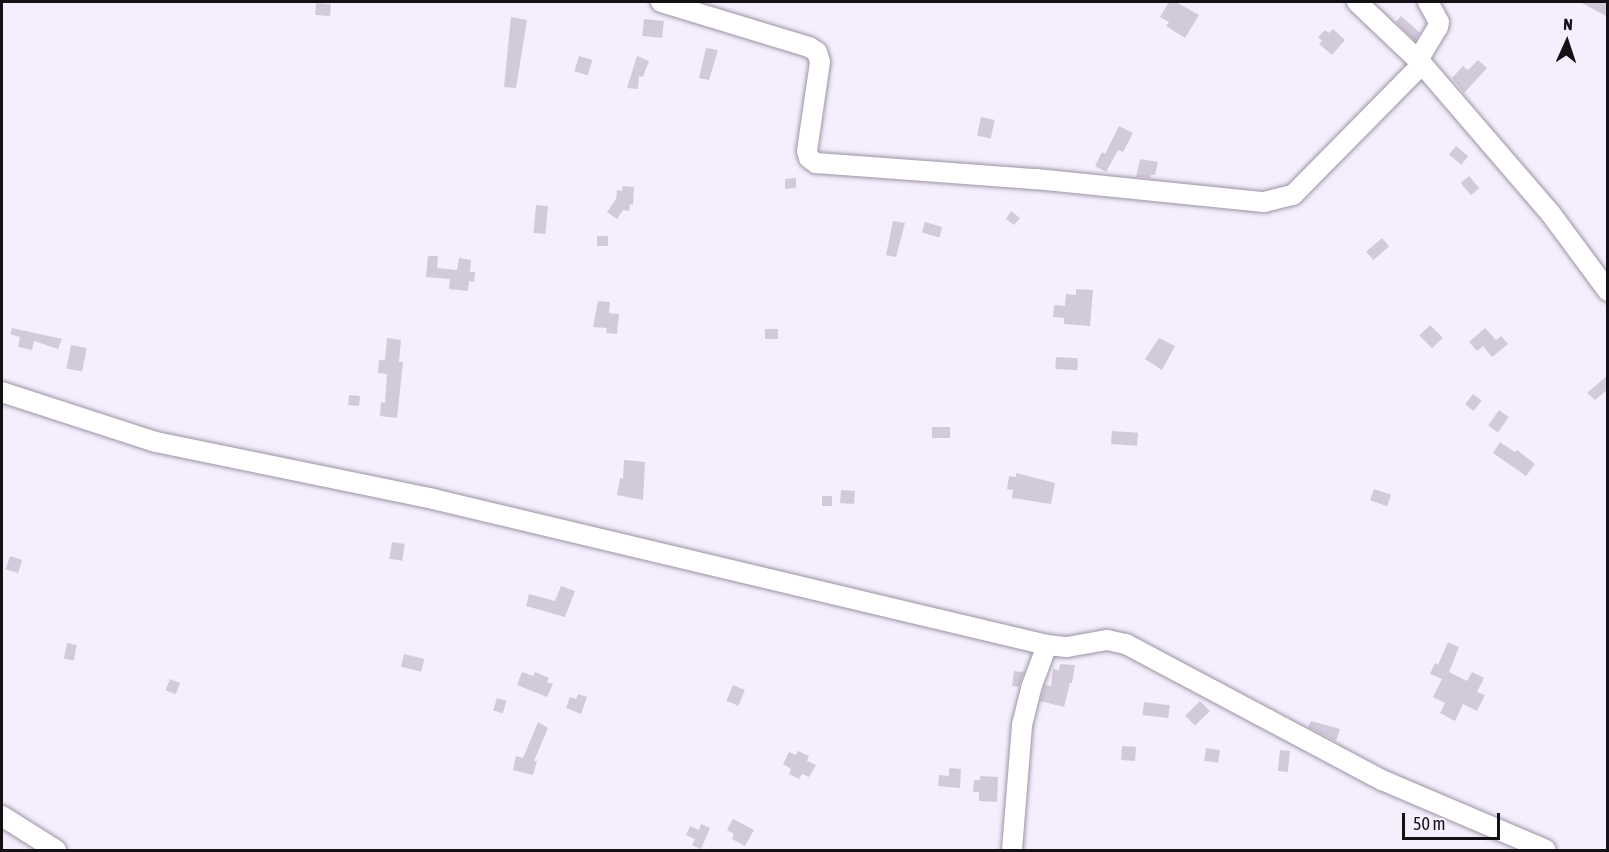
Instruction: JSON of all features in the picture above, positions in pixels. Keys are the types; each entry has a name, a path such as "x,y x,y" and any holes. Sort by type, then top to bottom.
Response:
{"street":[{"path":"661,2 809,47 817,52 820,62 807,151 809,158 816,163 1024,178 1264,202 1293,195 1420,62 1439,22 1428,2"},
{"path":"1357,2 1420,62 1551,214 1608,291"},
{"path":"2,392 156,442 433,499 1047,645 1067,647 1107,640 1126,644 1382,780 1546,850"},
{"path":"1012,850 1022,725 1031,687 1047,645"},
{"path":"2,816 56,850"}],"building":[{"path":"1169,2 1176,2 1199,15 1185,38 1166,26 1169,22 1160,17"},
{"path":"1580,2 1608,2 1608,17"},
{"path":"316,3 331,4 330,16 315,15"},
{"path":"1401,16 1420,33 1415,41 1396,22"},
{"path":"511,17 527,20 516,88 504,87"},
{"path":"644,19 664,21 662,38 642,36"},
{"path":"1333,29 1345,40 1332,55 1319,44 1322,41 1318,37 1325,30 1329,33"},
{"path":"706,48 718,50 709,80 699,78"},
{"path":"579,56 592,60 588,75 574,71"},
{"path":"637,56 649,61 643,77 639,76 638,89 627,88"},
{"path":"1478,60 1487,68 1464,93 1452,78 1463,66 1468,70"},
{"path":"981,117 995,120 991,138 977,136"},
{"path":"1119,126 1133,133 1123,152 1118,150 1106,172 1095,166 1102,152 1105,154"},
{"path":"1456,146 1468,156 1461,165 1449,154"},
{"path":"1140,159 1158,162 1155,175 1151,175 1150,178 1136,177"},
{"path":"1469,176 1479,188 1471,195 1461,183"},
{"path":"796,178 796,188 785,189 785,179"},
{"path":"623,186 634,187 633,205 630,204 629,211 623,210 617,219 607,212 616,199 617,190 622,191"},
{"path":"536,205 548,206 546,234 534,233"},
{"path":"1011,211 1020,218 1014,225 1006,219"},
{"path":"893,221 905,223 896,257 886,255"},
{"path":"925,222 942,227 939,238 922,233"},
{"path":"597,236 608,236 608,246 597,246"},
{"path":"1382,238 1389,246 1373,260 1366,252"},
{"path":"428,256 438,256 437,268 457,270 459,258 471,260 470,272 475,272 474,282 469,281 468,291 449,289 450,279 426,277"},
{"path":"1076,289 1093,290 1090,326 1064,324 1064,318 1053,317 1054,305 1065,306 1066,294 1076,295"},
{"path":"598,301 610,302 609,313 619,314 617,334 606,333 607,328 593,327"},
{"path":"1430,325 1443,338 1432,348 1419,336"},
{"path":"12,328 62,339 58,349 34,341 32,350 18,347 20,337 10,334"},
{"path":"1485,328 1496,340 1501,336 1508,344 1492,357 1483,346 1477,351 1469,342"},
{"path":"765,329 778,329 778,339 765,339"},
{"path":"387,338 401,340 399,362 403,362 397,418 380,416 381,402 385,403 387,374 378,373 379,360 385,360"},
{"path":"1159,338 1175,346 1162,370 1145,359"},
{"path":"71,345 87,348 82,372 66,369"},
{"path":"1056,357 1078,358 1077,370 1055,369"},
{"path":"1608,375 1608,389 1595,400 1587,393"},
{"path":"1473,394 1482,401 1474,411 1465,404"},
{"path":"349,395 360,396 359,406 348,405"},
{"path":"1499,410 1509,417 1498,432 1488,426"},
{"path":"932,427 950,427 950,438 932,438"},
{"path":"1112,431 1138,433 1137,446 1111,444"},
{"path":"1500,442 1515,452 1517,450 1535,464 1526,476 1493,453"},
{"path":"624,460 645,462 643,500 617,495 620,478 623,479"},
{"path":"1016,473 1055,483 1051,504 1012,498 1013,490 1007,489 1009,476 1016,477"},
{"path":"1374,489 1391,495 1387,506 1370,500"},
{"path":"841,490 855,491 854,504 840,503"},
{"path":"822,496 832,496 832,506 822,506"},
{"path":"392,542 405,544 402,561 389,559"},
{"path":"10,556 22,560 18,573 6,569"},
{"path":"561,586 575,591 565,617 526,606 529,594 555,601"},
{"path":"1448,642 1459,647 1449,672 1467,681 1472,672 1484,678 1477,692 1485,695 1477,711 1463,704 1455,721 1440,713 1445,703 1433,697 1442,679 1430,674 1435,663 1438,665"},
{"path":"67,643 77,645 74,661 64,659"},
{"path":"404,654 424,659 421,672 401,667"},
{"path":"1060,664 1075,665 1064,707 1040,701 1045,685 1051,686 1053,669 1059,670"},
{"path":"1014,671 1024,672 1019,687 1012,686"},
{"path":"522,672 533,676 535,672 549,678 547,682 553,684 547,697 517,685"},
{"path":"170,679 180,683 176,694 166,690"},
{"path":"733,685 745,690 738,706 726,701"},
{"path":"578,694 587,697 581,714 566,708 570,697 576,699"},
{"path":"497,698 507,701 503,713 493,710"},
{"path":"1200,701 1210,711 1195,726 1185,716"},
{"path":"1144,702 1170,705 1168,718 1142,715"},
{"path":"1311,721 1340,729 1336,741 1308,727"},
{"path":"538,722 548,728 534,761 537,761 533,775 513,770 516,756 523,758"},
{"path":"1122,746 1136,747 1135,761 1121,760"},
{"path":"1206,748 1220,750 1218,763 1204,761"},
{"path":"1280,750 1290,751 1288,772 1278,771"},
{"path":"798,751 809,756 807,761 816,765 809,777 802,774 799,779 789,774 791,769 783,764 789,752 796,755"},
{"path":"949,768 961,769 960,788 938,786 939,775 949,776"},
{"path":"980,776 998,777 997,802 979,801 979,792 973,792 974,780 980,780"},
{"path":"733,819 754,830 745,846 732,839 734,834 727,830"},
{"path":"701,824 710,828 701,849 692,845 695,839 686,835 690,826 699,830"}]}
